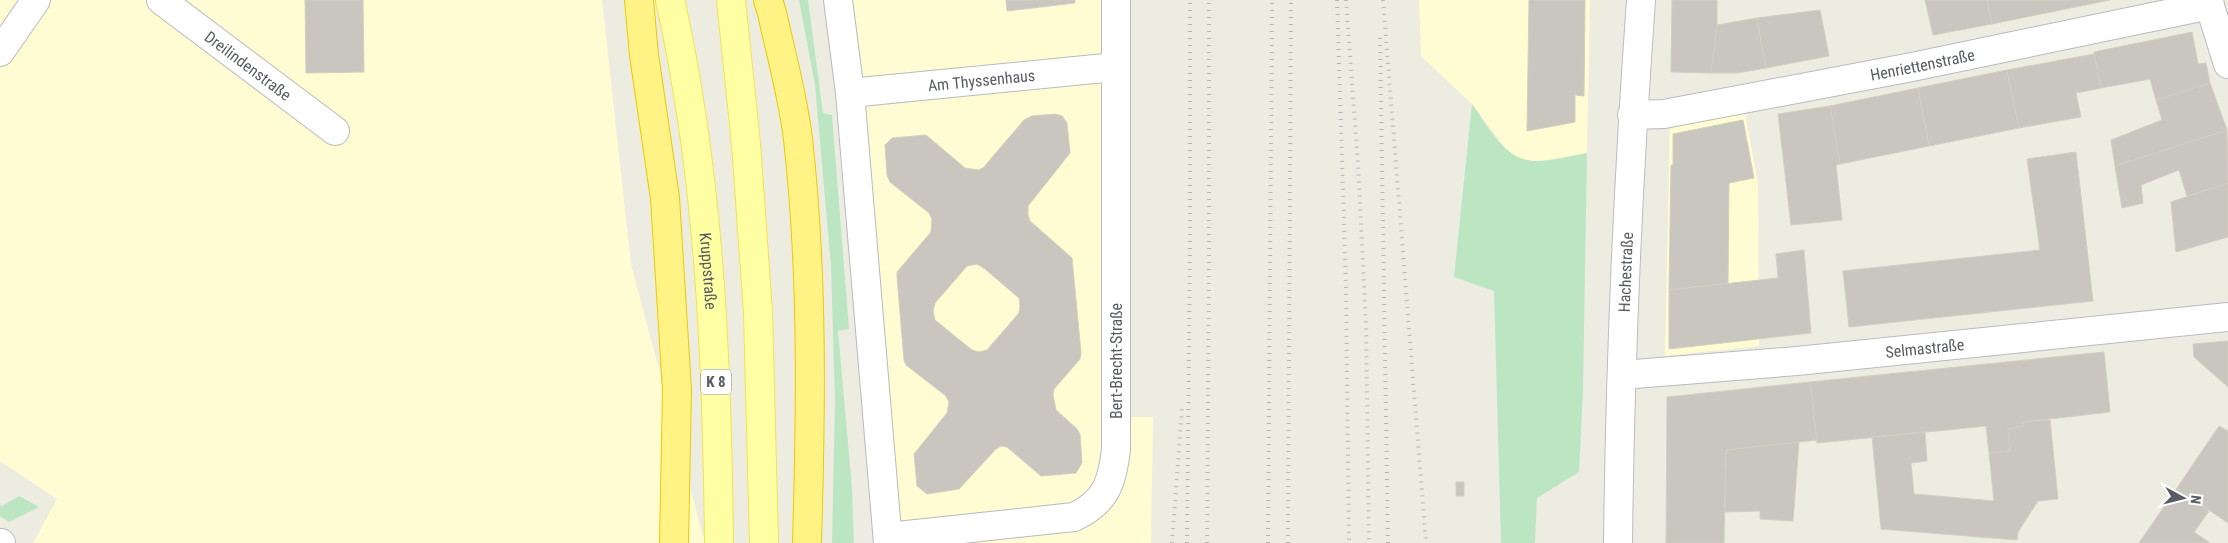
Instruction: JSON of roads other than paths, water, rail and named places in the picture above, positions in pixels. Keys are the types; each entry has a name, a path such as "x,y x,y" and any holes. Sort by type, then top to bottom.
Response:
{"highway":[{"path":"640,0 644,55 665,198 667,227 677,390 674,543"},
{"path":"768,0 798,137 806,233 810,420 807,543"}],"main road":[{"name":"Kruppstraße","path":"670,0 694,132 712,309 717,408 719,543"},
{"path":"731,0 746,144 758,312 764,543"}],"street":[{"path":"0,52 36,0"},
{"name":"Dreilindenstraße","path":"161,0 335,130"},
{"path":"838,0 850,93 888,540"},
{"name":"Bert-Brecht-Straße","path":"888,540 1074,517 1090,510 1102,497 1113,476 1116,450 1116,0"},
{"name":"Hachestraße","path":"1618,543 1632,115 1641,0"},
{"path":"2209,2 2228,64"},
{"name":"Henriettenstraße","path":"1632,115 1664,114 1859,77 2209,2"},
{"name":"Am Thyssenhaus","path":"850,93 1115,68"},
{"name":"Selmastraße","path":"1622,375 1797,361 2228,317"}],"railway":[{"path":"1187,543 1190,0"},
{"path":"1207,543 1209,0"},
{"path":"1268,543 1272,0"},
{"path":"1288,543 1291,0"},
{"path":"1337,0 1346,286 1349,543"},
{"path":"1346,0 1358,164 1366,325 1369,543"},
{"path":"1383,0 1426,543"},
{"path":"1380,38 1388,543"},
{"path":"1172,543 1182,409"}]}
